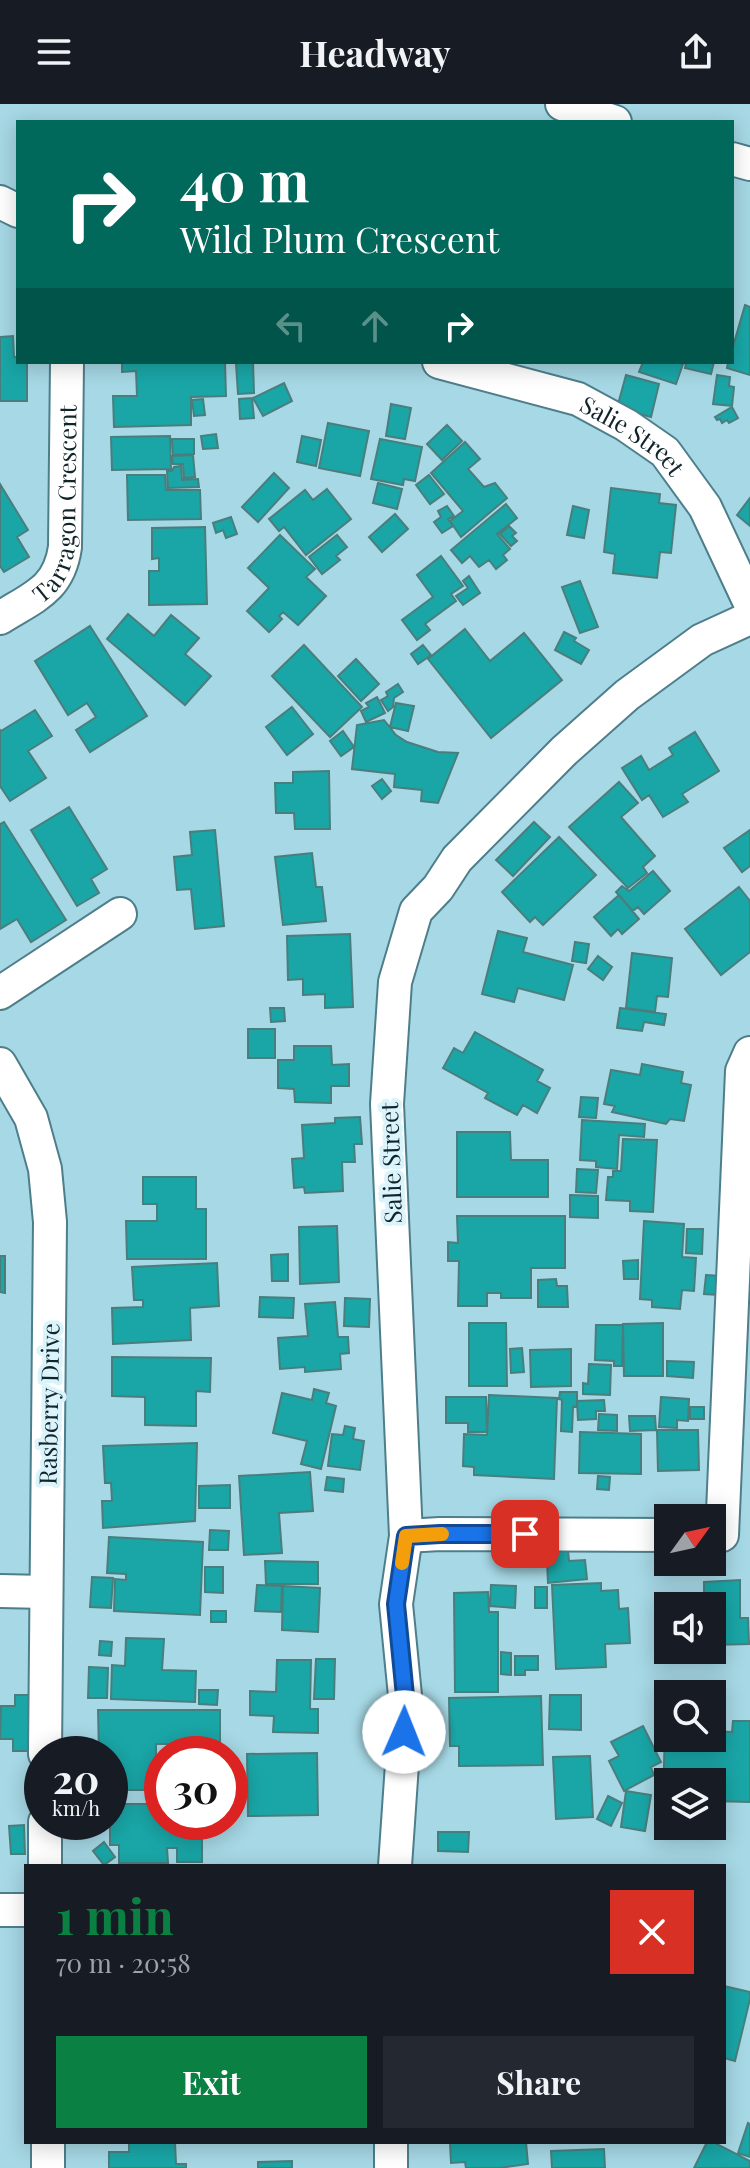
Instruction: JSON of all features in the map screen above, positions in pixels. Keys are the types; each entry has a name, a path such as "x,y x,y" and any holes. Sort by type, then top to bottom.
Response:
{"street":[{"path":"562,104 609,120"},
{"name":"Tarragon Crescent","path":"0,618 49,586 60,572 63,562 67,364"},
{"name":"Salie Street","path":"447,364 578,399 626,425 665,452 705,507 750,603"},
{"name":"Salie Street","path":"395,1864 406,1706 396,1604 406,1536 387,1104 395,982 416,911 438,888 457,859 564,751 627,695 702,640 750,618"},
{"path":"0,993 120,914"},
{"path":"728,1535 742,1071 750,1053"},
{"name":"Rasberry Drive","path":"0,1064 31,1118 45,1169 50,1222 45,1736"},
{"path":"406,1536 654,1535"},
{"path":"0,1591 46,1592"},
{"path":"45,1840 45,1864"},
{"path":"0,1910 24,1910"},
{"path":"48,2144 48,2168"},
{"path":"391,2144 391,2168"}],"building":[{"path":"745,305 750,307 750,375 727,368 728,364 734,364 734,343"},
{"path":"13,336 16,364 27,364 27,401 0,401 0,337"},
{"path":"122,364 225,364 226,396 191,397 191,425 114,427 113,396 137,396 136,371 122,372"},
{"path":"236,364 253,364 254,393 238,394"},
{"path":"642,364 683,364 676,384 639,372"},
{"path":"686,364 714,364 711,374 685,368"},
{"path":"626,375 659,384 651,417 617,408"},
{"path":"717,375 730,377 729,386 734,387 732,406 713,404"},
{"path":"284,383 292,401 263,416 253,398"},
{"path":"252,398 254,418 240,419 239,399"},
{"path":"203,399 205,415 194,416 192,400"},
{"path":"391,404 411,408 405,439 386,436"},
{"path":"732,407 738,418 729,423 727,420 722,423 720,419 717,420 715,417"},
{"path":"328,423 369,431 360,476 319,468"},
{"path":"447,425 462,441 442,460 427,444"},
{"path":"216,434 218,448 203,449 201,436"},
{"path":"170,436 171,469 112,470 111,437"},
{"path":"302,436 321,440 316,466 297,462"},
{"path":"172,439 194,439 194,454 173,455"},
{"path":"380,439 422,447 415,481 404,479 403,485 371,479"},
{"path":"465,442 480,459 468,469 484,487 495,483 507,498 461,537 450,521 463,511 431,473"},
{"path":"193,455 195,477 184,478 183,464 173,464 172,456"},
{"path":"181,466 182,480 198,479 199,487 168,488 167,471"},
{"path":"274,473 289,488 258,522 242,507"},
{"path":"127,475 165,475 166,490 200,490 201,519 128,520"},
{"path":"429,475 444,494 430,504 416,485"},
{"path":"378,483 402,489 397,509 373,503"},
{"path":"0,484 28,530 17,537 29,557 4,572 0,566"},
{"path":"611,488 660,494 659,503 676,505 671,553 660,552 657,578 613,573 615,554 604,552"},
{"path":"327,489 351,519 306,555 284,527 279,531 269,519 305,490 313,500"},
{"path":"750,498 750,526 737,515"},
{"path":"506,504 517,518 497,534 510,549 503,555 507,560 496,569 489,560 479,567 470,556 462,563 451,550"},
{"path":"447,506 454,516 448,519 453,526 442,533 434,522 441,517 438,511"},
{"path":"573,506 589,510 584,538 567,535"},
{"path":"395,514 408,529 382,552 369,537"},
{"path":"231,517 237,534 226,538 223,530 216,533 213,523"},
{"path":"509,526 516,533 512,536 517,541 511,546 500,534"},
{"path":"205,527 207,604 149,605 149,571 159,571 159,558 152,559 152,528"},
{"path":"280,535 315,569 306,577 326,596 298,625 283,612 279,616 282,619 269,632 247,611 269,588 248,568"},
{"path":"337,535 347,547 336,556 340,560 322,574 309,557"},
{"path":"441,556 463,586 451,594 456,601 425,624 430,630 417,640 402,620 433,597 417,575"},
{"path":"469,576 480,593 463,605 456,596 468,588 463,581"},
{"path":"580,581 598,627 580,633 562,587"},
{"path":"128,614 154,636 171,615 199,638 185,654 211,676 185,705 107,639"},
{"path":"90,626 147,716 90,752 76,730 96,717 87,703 68,715 35,661"},
{"path":"465,629 490,661 524,633 562,680 491,738 428,659"},
{"path":"564,632 589,650 581,664 555,650"},
{"path":"304,645 362,707 330,737 272,676"},
{"path":"423,645 431,655 418,664 411,654"},
{"path":"356,659 379,684 361,701 338,676"},
{"path":"398,684 403,692 394,698 393,707 388,711 381,700"},
{"path":"377,697 385,713 366,722 361,711 369,707 366,703"},
{"path":"396,703 414,706 408,731 390,727"},
{"path":"292,707 313,734 287,755 266,727"},
{"path":"35,710 52,736 28,751 46,778 10,801 0,786 0,730"},
{"path":"384,720 396,735 407,742 438,752 458,753 438,803 421,801 422,790 394,787 395,774 352,769 357,725"},
{"path":"343,731 354,747 341,756 330,741"},
{"path":"695,732 719,771 682,794 688,802 663,817 649,795 642,800 622,768 641,756 649,770 673,755 669,748"},
{"path":"329,771 330,829 295,829 294,813 276,813 275,783 293,783 293,772"},
{"path":"382,779 391,791 382,799 372,786"},
{"path":"619,782 638,803 621,817 655,856 643,867 647,873 628,888 569,827"},
{"path":"69,807 107,869 91,879 99,893 77,906 31,830"},
{"path":"4,822 66,920 31,942 17,919 0,929 0,824"},
{"path":"534,822 550,837 513,876 496,860"},
{"path":"215,830 224,926 195,929 191,889 177,890 174,857 192,855 190,832"},
{"path":"750,830 750,866 742,872 724,848"},
{"path":"559,837 596,875 543,925 535,917 530,922 502,892"},
{"path":"312,853 316,887 322,887 326,921 283,925 275,857"},
{"path":"653,871 670,891 644,914 638,907 633,911 616,892 622,886 629,891"},
{"path":"739,887 750,901 750,952 721,975 685,929"},
{"path":"619,895 639,919 622,934 618,929 611,936 594,917"},
{"path":"498,931 527,938 523,952 573,965 564,1000 518,988 514,1002 482,994"},
{"path":"350,934 353,1007 325,1008 325,994 303,995 303,979 288,980 287,936"},
{"path":"575,942 589,944 586,963 572,961"},
{"path":"632,953 672,958 668,997 657,996 655,1012 626,1008"},
{"path":"598,956 612,967 603,980 588,969"},
{"path":"270,1008 284,1008 285,1021 271,1022"},
{"path":"620,1008 666,1014 664,1025 644,1022 642,1031 617,1028"},
{"path":"248,1029 275,1029 275,1058 248,1058"},
{"path":"475,1032 543,1070 537,1081 550,1088 537,1113 523,1105 517,1115 485,1098 488,1093 443,1068 454,1048 463,1053"},
{"path":"294,1046 331,1046 332,1065 349,1064 349,1086 331,1086 331,1103 295,1102 294,1089 278,1088 278,1060 294,1060"},
{"path":"642,1064 683,1072 681,1083 691,1085 684,1121 670,1119 666,1124 612,1112 615,1106 604,1104 611,1070 640,1075"},
{"path":"581,1097 598,1098 596,1118 579,1117"},
{"path":"360,1117 362,1144 354,1144 355,1162 342,1162 343,1191 305,1193 304,1187 294,1188 292,1159 304,1158 302,1125 335,1123 335,1118"},
{"path":"582,1120 645,1124 644,1137 619,1135 617,1169 596,1167 596,1161 580,1160"},
{"path":"457,1132 510,1132 511,1160 548,1160 548,1197 457,1197"},
{"path":"623,1139 657,1140 653,1212 630,1211 630,1201 606,1200 608,1177 613,1177 613,1171 621,1171"},
{"path":"577,1169 598,1170 596,1193 576,1192"},
{"path":"143,1177 196,1177 196,1209 206,1209 206,1259 127,1259 126,1221 157,1221 157,1204 143,1204"},
{"path":"570,1195 598,1196 598,1218 570,1217"},
{"path":"457,1216 565,1216 565,1268 531,1268 531,1298 501,1298 501,1293 487,1293 487,1306 458,1306 459,1261 448,1261 448,1242 458,1243"},
{"path":"644,1221 684,1224 682,1257 696,1258 694,1291 682,1290 680,1309 652,1307 652,1300 640,1299"},
{"path":"337,1226 339,1282 300,1284 299,1227"},
{"path":"687,1229 703,1229 702,1254 686,1253"},
{"path":"288,1254 288,1281 272,1281 271,1255"},
{"path":"0,1256 5,1256 5,1293 0,1292"},
{"path":"638,1260 638,1279 624,1279 623,1261"},
{"path":"217,1263 219,1306 190,1308 191,1340 113,1344 112,1308 143,1307 143,1300 134,1300 132,1267"},
{"path":"706,1275 721,1276 719,1295 704,1294"},
{"path":"556,1279 557,1286 567,1286 568,1307 538,1307 538,1280"},
{"path":"260,1297 294,1298 293,1318 259,1317"},
{"path":"345,1298 370,1299 369,1327 344,1326"},
{"path":"335,1302 338,1337 348,1337 349,1353 340,1354 341,1369 305,1372 305,1367 280,1369 278,1338 308,1336 305,1304"},
{"path":"469,1323 506,1323 507,1386 469,1386"},
{"path":"663,1323 663,1376 624,1376 623,1324"},
{"path":"596,1325 623,1325 622,1366 614,1366 614,1361 595,1360"},
{"path":"522,1348 524,1372 511,1373 510,1349"},
{"path":"571,1349 571,1386 531,1387 530,1350"},
{"path":"112,1357 211,1358 210,1392 196,1391 196,1426 145,1425 145,1397 112,1396"},
{"path":"667,1361 694,1362 693,1378 667,1376"},
{"path":"589,1364 611,1365 610,1395 583,1394 583,1383 588,1384"},
{"path":"314,1389 329,1393 326,1403 336,1406 321,1469 301,1464 307,1441 273,1433 282,1393 312,1400"},
{"path":"560,1392 577,1392 572,1432 561,1431"},
{"path":"489,1395 557,1398 554,1479 474,1475 474,1467 463,1466 464,1434 487,1435"},
{"path":"446,1397 486,1397 487,1432 468,1432 468,1423 446,1423"},
{"path":"661,1397 689,1399 688,1421 677,1420 677,1428 659,1427"},
{"path":"604,1400 605,1411 596,1411 596,1419 578,1420 577,1401"},
{"path":"690,1407 704,1407 704,1419 690,1419"},
{"path":"599,1414 617,1415 617,1431 598,1430"},
{"path":"629,1416 655,1416 656,1430 630,1431"},
{"path":"345,1426 355,1428 353,1439 364,1441 360,1470 328,1466 332,1434 343,1435"},
{"path":"657,1430 698,1430 699,1470 658,1471"},
{"path":"580,1432 641,1434 641,1474 579,1473"},
{"path":"197,1443 195,1521 103,1528 102,1501 112,1501 111,1483 105,1483 103,1446"},
{"path":"310,1472 313,1511 279,1513 282,1553 244,1555 239,1476"},
{"path":"598,1476 610,1477 609,1490 597,1489"},
{"path":"327,1477 344,1479 343,1492 325,1490"},
{"path":"230,1485 230,1508 199,1508 199,1486"},
{"path":"210,1530 229,1531 228,1550 209,1550"},
{"path":"109,1537 203,1542 200,1615 114,1611 115,1579 126,1580 126,1574 107,1573"},
{"path":"568,1550 569,1561 585,1560 587,1579 548,1583 547,1562 554,1561 554,1551"},
{"path":"265,1561 318,1562 318,1584 266,1584"},
{"path":"205,1567 223,1567 223,1593 205,1592"},
{"path":"92,1577 113,1578 111,1608 90,1607"},
{"path":"740,1580 740,1618 748,1618 749,1644 726,1645 726,1592 704,1592 704,1582"},
{"path":"601,1583 601,1591 618,1590 619,1609 628,1608 630,1643 605,1644 606,1667 556,1669 552,1585"},
{"path":"257,1585 282,1586 281,1612 255,1611"},
{"path":"491,1585 516,1586 515,1608 490,1606"},
{"path":"283,1586 320,1588 318,1632 282,1630"},
{"path":"535,1587 547,1587 547,1608 535,1608"},
{"path":"488,1592 489,1612 498,1612 498,1692 455,1692 454,1593"},
{"path":"211,1611 226,1611 226,1622 211,1622"},
{"path":"126,1638 164,1639 162,1670 196,1671 195,1702 111,1699 112,1665 125,1666"},
{"path":"100,1641 112,1642 111,1656 99,1655"},
{"path":"501,1652 511,1653 511,1675 501,1674"},
{"path":"515,1656 538,1656 538,1670 525,1670 525,1675 515,1675"},
{"path":"316,1659 335,1659 334,1699 314,1699"},
{"path":"277,1660 311,1660 310,1709 318,1709 318,1733 273,1732 274,1716 250,1715 250,1691 276,1692"},
{"path":"89,1667 108,1668 107,1698 88,1698"},
{"path":"199,1690 218,1690 217,1705 199,1704"},
{"path":"15,1695 33,1695 33,1736 24,1736 24,1751 13,1751 13,1739 0,1739 1,1706 15,1706"},
{"path":"550,1695 581,1695 581,1730 549,1729"},
{"path":"541,1696 543,1765 459,1766 459,1746 450,1746 449,1698"},
{"path":"98,1710 220,1710 220,1736 144,1736 144,1790 128,1790 128,1736 99,1736"},
{"path":"733,1721 750,1721 750,1802 726,1801 726,1768 664,1768 664,1752 726,1752 726,1732 732,1732"},
{"path":"643,1726 661,1762 651,1767 654,1775 624,1791 609,1761 619,1756 611,1742"},
{"path":"317,1753 318,1815 248,1816 248,1754"},
{"path":"590,1756 593,1817 556,1819 553,1757"},
{"path":"626,1791 651,1795 645,1831 621,1827"},
{"path":"608,1796 622,1803 611,1826 597,1819"},
{"path":"128,1804 144,1804 144,1840 202,1840 202,1862 177,1862 177,1848 167,1848 168,1863 119,1863 119,1845 110,1845 110,1840 128,1840"},
{"path":"24,1825 25,1854 11,1854 9,1826"},
{"path":"438,1832 469,1832 468,1852 438,1851"},
{"path":"104,1842 115,1857 103,1864 93,1851"},
{"path":"726,1986 750,1992 735,2061 726,2059"},
{"path":"750,2124 750,2157 738,2153"},
{"path":"129,2144 175,2144 176,2164 186,2164 186,2168 109,2168 109,2152 129,2152"},
{"path":"450,2144 526,2144 528,2164 466,2168 465,2162 451,2163"},
{"path":"706,2144 717,2144 750,2161 750,2168 694,2168"},
{"path":"604,2149 605,2168 552,2168 551,2151"},
{"path":"292,2161 292,2168 258,2168 258,2162"}],"slow traffic":[{"path":"402,1563 406,1536 442,1534"}],"route":[{"path":"404,1732 406,1706 396,1604 406,1536 525,1534"}]}
